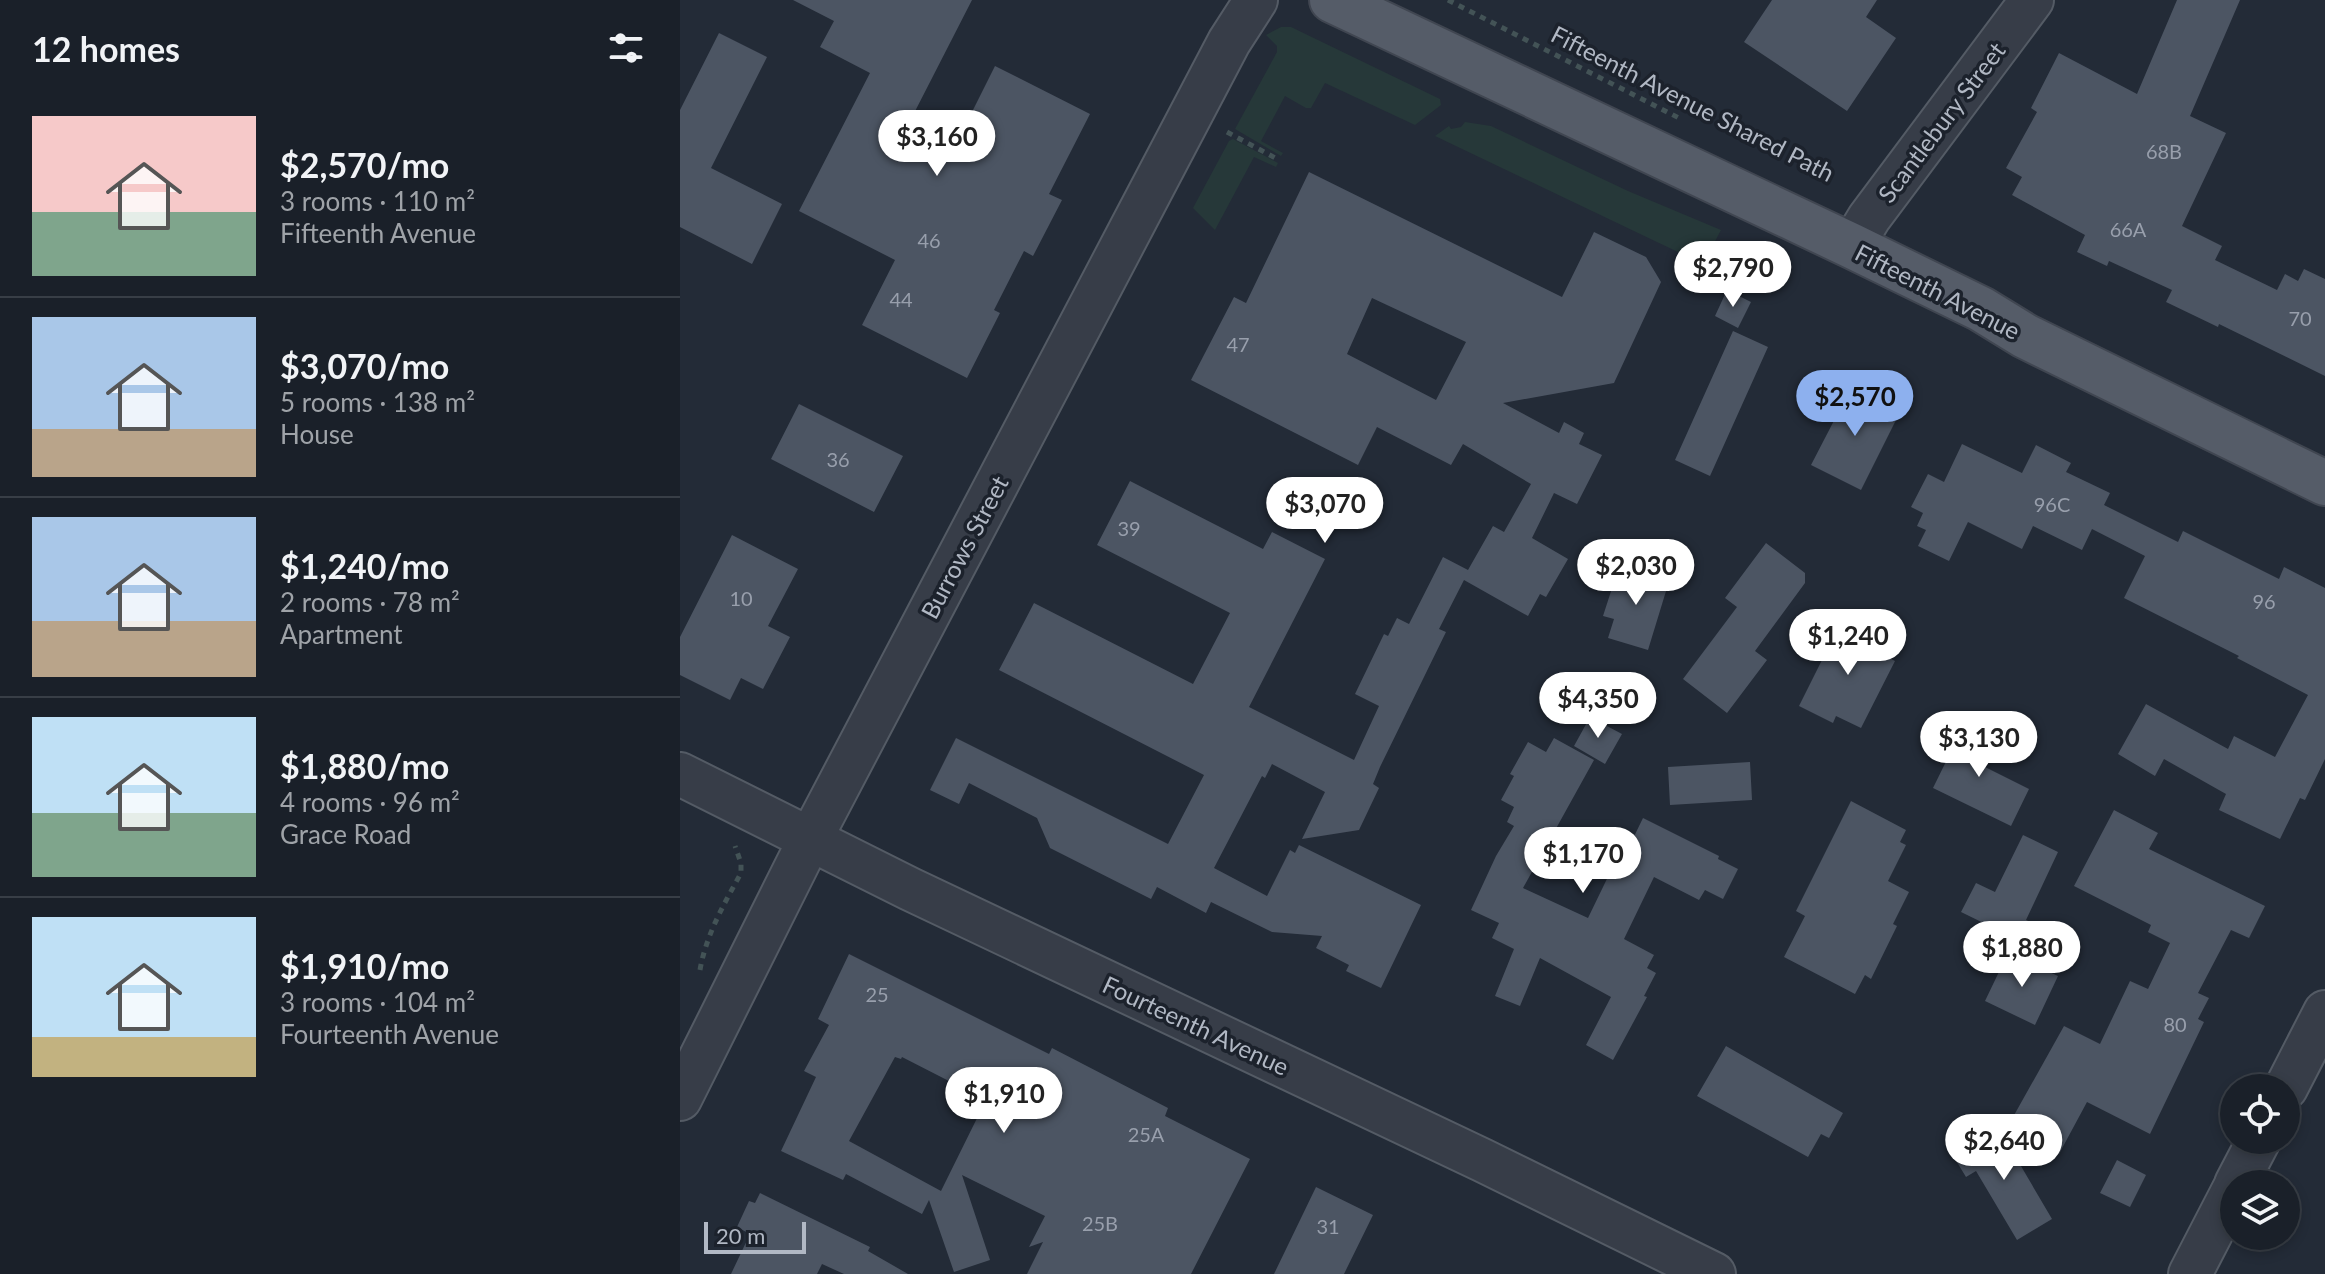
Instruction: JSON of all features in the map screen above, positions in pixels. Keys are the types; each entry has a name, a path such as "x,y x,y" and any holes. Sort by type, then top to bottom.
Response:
{"main road":[{"name":"Fifteenth Avenue","path":"1332,0 1852,246 1981,309 2025,336 2325,483"}],"street":[{"name":"Burrows Street","path":"680,1099 811,839 1229,42 1256,0"},
{"name":"Scantlebury Street","path":"1852,246 1869,218 2032,0"},
{"name":"Fourteenth Avenue","path":"680,774 910,889 1482,1160 1714,1274"},
{"path":"2293,1074 2325,1012"},
{"path":"2190,1274 2220,1215"}],"path":[{"name":"Fifteenth Avenue Shared Path","path":"1448,0 1690,124"},
{"path":"1227,132 1279,160"},
{"path":"699,977 707,940 741,873 738,850 731,839"}],"shaded area":[{"path":"1281,27 1291,27 1440,99 1441,105 1415,125 1325,83 1311,108 1285,96 1261,141 1283,153 1281,156 1235,129 1277,52 1277,46 1266,35"},
{"path":"1465,122 1491,126 1628,191 1721,230 1703,264 1435,136 1449,126 1451,129 1461,127"},
{"path":"1233,139 1278,163 1276,167 1254,157 1215,230 1193,208 1229,141"}],"building":[{"path":"793,0 972,0 909,123 955,146 995,66 1090,114 1049,194 1062,200 1033,256 1024,251 994,310 1000,313 967,378 862,325 895,260 799,211 870,73 820,47 834,21"},
{"path":"1772,0 1877,0 1866,17 1896,38 1847,111 1744,42"},
{"path":"2177,0 2240,0 2190,116 2226,133 2182,226 2222,246 2215,260 2277,290 2285,274 2298,281 2304,269 2325,279 2325,376 2219,324 2218,327 2166,302 2172,290 2109,261 2107,266 2077,252 2085,235 2012,195 2022,177 2006,168 2037,112 2031,108 2059,53 2137,94"},
{"path":"719,33 767,57 711,168 782,204 752,264 680,227 680,110"},
{"path":"1309,172 1562,297 1594,232 1646,257 1661,282 1614,383 1503,403 1559,433 1564,422 1584,433 1579,444 1602,455 1577,504 1554,493 1532,538 1568,559 1546,597 1540,594 1528,616 1464,580 1439,629 1446,632 1380,767 1373,784 1379,788 1359,830 1302,839 1325,792 1272,764 1265,778 1262,776 1214,868 1267,896 1290,850 1295,853 1299,845 1421,905 1381,988 1346,971 1349,965 1316,948 1322,936 1272,932 1211,902 1206,913 1157,887 1151,899 1050,848 1037,818 969,783 959,804 930,790 956,738 1168,844 1204,775 999,670 1034,603 1193,684 1230,613 1097,545 1130,481 1263,549 1272,532 1325,559 1249,707 1354,760 1379,706 1355,694 1384,634 1388,636 1397,618 1409,624 1443,557 1468,570 1493,526 1504,532 1531,484 1463,444 1451,465 1377,427 1358,465 1191,380 1234,297 1246,303","holes":["1372,298 1466,342 1436,400 1347,354"]},
{"path":"1727,290 1751,302 1738,328 1715,316"},
{"path":"1733,331 1768,347 1710,476 1675,460"},
{"path":"1854,382 1881,396 1875,407 1897,418 1861,490 1811,465"},
{"path":"799,404 903,456 874,512 771,459"},
{"path":"1962,444 2022,473 2036,445 2071,463 2066,472 2110,493 2104,505 2178,542 2183,531 2279,579 2284,567 2325,588 2325,759 2305,800 2300,798 2280,839 2219,810 2226,794 2164,759 2155,776 2118,754 2146,704 2228,749 2234,736 2275,757 2308,695 2124,598 2145,556 2092,529 2082,550 2033,526 2022,549 1968,522 1949,561 1918,546 1926,530 1917,526 1923,513 1911,507 1928,474 1944,482"},
{"path":"732,535 798,569 768,626 790,637 763,689 741,678 730,700 680,675 680,637"},
{"path":"1766,543 1805,573 1805,583 1755,651 1767,660 1727,713 1683,679 1737,607 1725,598"},
{"path":"1630,565 1670,578 1648,650 1608,638 1614,619 1603,616 1614,582 1623,585"},
{"path":"1842,620 1881,640 1876,651 1895,661 1861,728 1836,716 1833,723 1799,706"},
{"path":"1590,717 1622,734 1605,764 1574,746"},
{"path":"1964,725 1996,740 1983,766 2029,789 2011,826 1933,788"},
{"path":"1554,738 1594,760 1523,888 1588,918 1618,856 1623,859 1643,818 1719,856 1718,859 1738,869 1723,899 1705,890 1699,900 1654,877 1624,939 1654,955 1647,968 1656,973 1644,996 1647,997 1613,1060 1586,1045 1611,997 1540,958 1520,1006 1495,996 1514,949 1492,938 1499,923 1471,910 1514,826 1507,822 1514,807 1501,800 1514,776 1510,774 1528,742 1546,752"},
{"path":"1750,762 1752,800 1670,805 1668,767"},
{"path":"1851,801 1906,830 1900,842 1906,845 1888,881 1909,892 1893,924 1897,926 1871,979 1865,975 1855,994 1784,957 1805,916 1796,911"},
{"path":"2114,810 2158,833 2149,849 2265,906 2249,938 2231,930 2198,993 2209,998 2198,1019 2204,1022 2150,1134 2087,1102 2059,1154 2008,1126 2064,1026 2100,1044 2130,981 2148,989 2170,943 2148,932 2151,925 2074,886"},
{"path":"2023,835 2058,852 2026,920 2041,927 2029,954 2004,943 2008,935 1961,912 1976,883 1995,892"},
{"path":"2008,953 2058,976 2035,1025 1985,1001"},
{"path":"849,954 1049,1054 1052,1048 1168,1108 1165,1116 1250,1159 1191,1274 1027,1274 1043,1242 1029,1247 1045,1216 962,1175 990,1260 954,1272 929,1200 922,1214 846,1174 843,1180 781,1151 816,1077 804,1071 829,1025 818,1019","holes":["895,1057 986,1100 941,1191 849,1141"]},
{"path":"1726,1046 1843,1113 1829,1138 1821,1134 1808,1157 1697,1096"},
{"path":"1990,1132 2001,1132 2052,1219 2017,1240 1976,1171 1966,1177 1952,1154"},
{"path":"2117,1160 2146,1175 2130,1207 2100,1193"},
{"path":"1316,1187 1373,1215 1344,1274 1274,1274"},
{"path":"760,1193 870,1247 868,1251 908,1274 844,1274 822,1264 817,1274 731,1274 750,1234 737,1227 749,1201 755,1203"}]}
